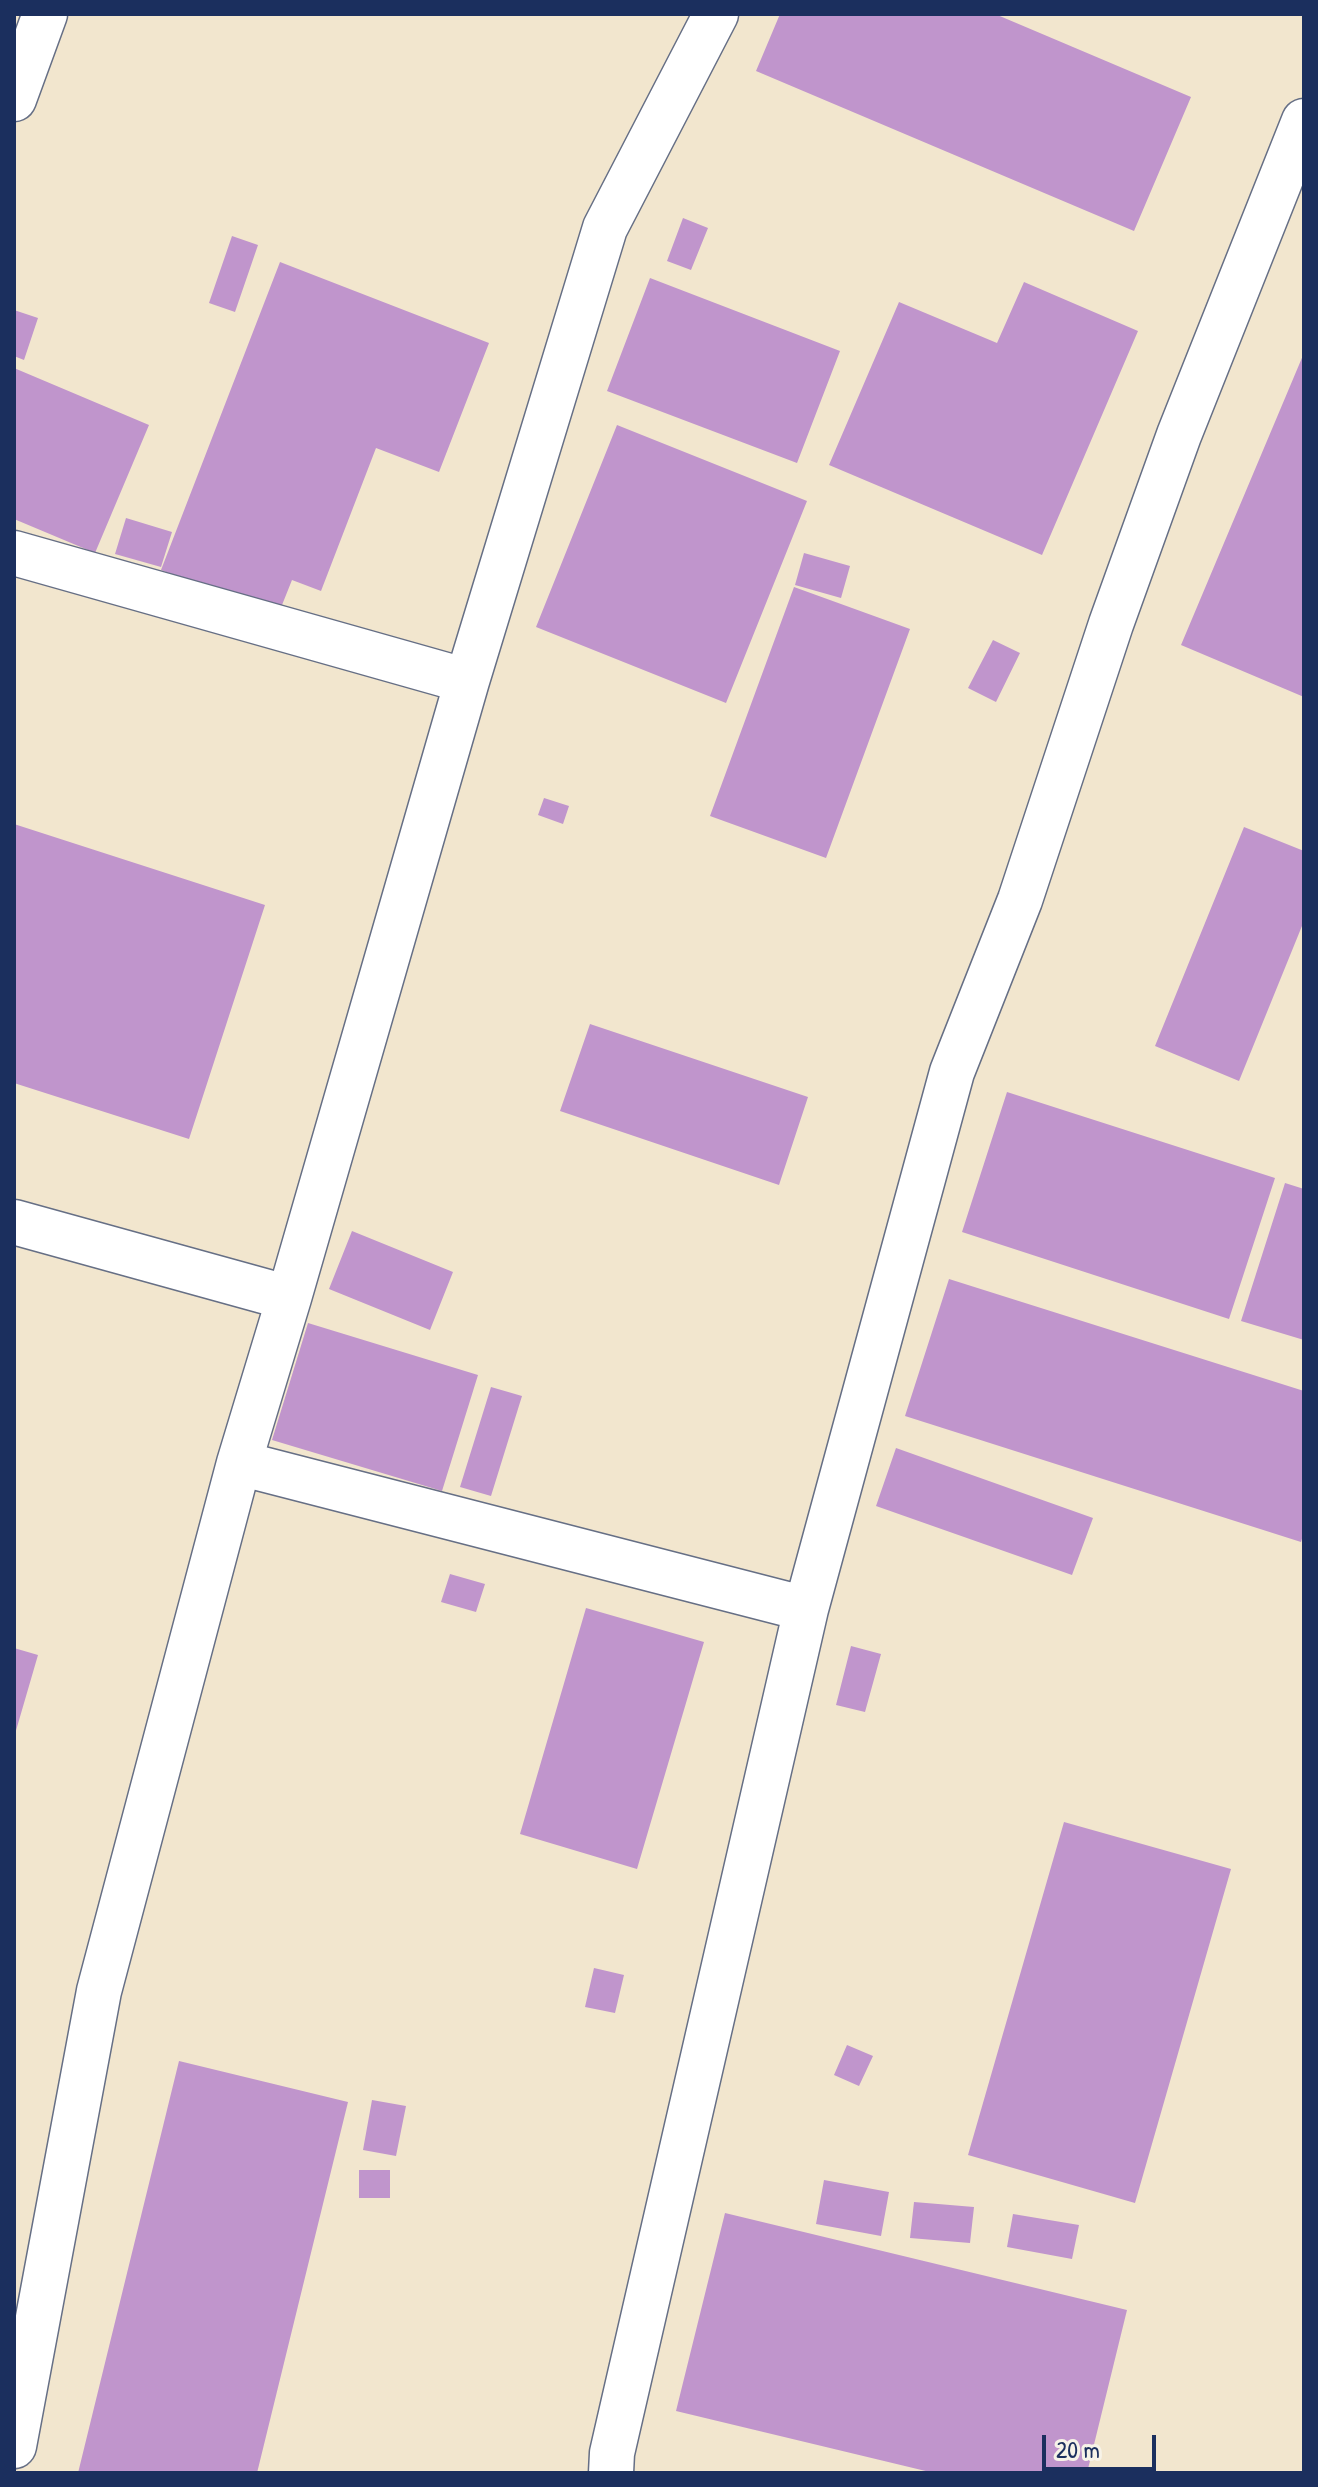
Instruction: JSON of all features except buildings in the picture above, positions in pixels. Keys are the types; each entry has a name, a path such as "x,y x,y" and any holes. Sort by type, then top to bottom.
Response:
{"lane":[{"path":"14,99 45,14"},
{"path":"14,2446 99,1991 239,1463 467,681 605,228 716,14"},
{"path":"611,2473 616,2438 806,1609 952,1072 1020,900 1111,624 1179,435 1304,121"},
{"path":"14,553 467,681"},
{"path":"14,1222 289,1298"},
{"path":"239,1463 806,1609"}]}
